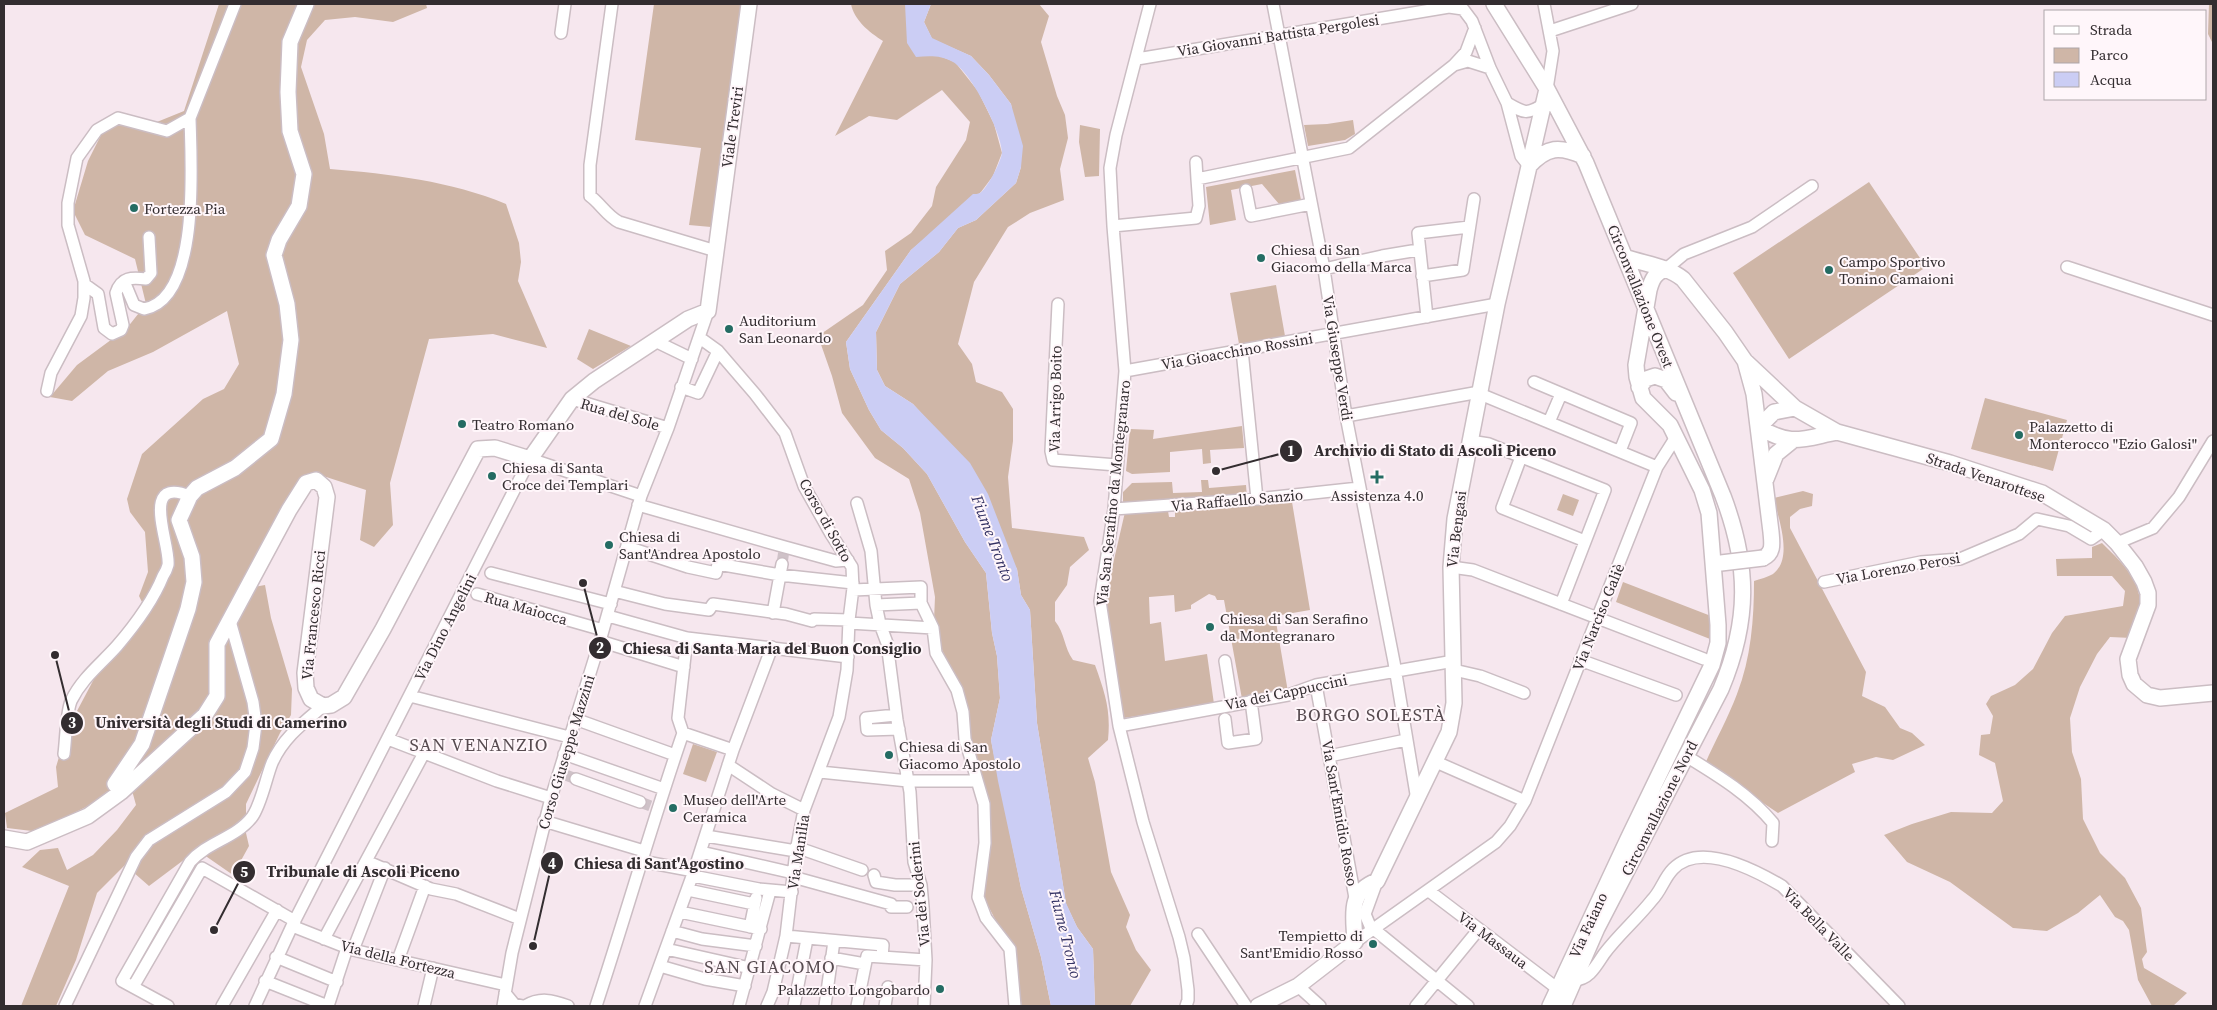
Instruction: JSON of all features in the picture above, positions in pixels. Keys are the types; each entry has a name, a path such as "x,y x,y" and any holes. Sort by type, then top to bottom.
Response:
{"street":[{"path":"124,281 134,305 144,309 161,302 173,285 187,244 191,190 190,118 235,4"},
{"path":"121,792 115,784 142,744 194,582 192,558 179,520 190,496 197,488 235,468 271,439 284,394 291,340 287,304 274,254 278,240 299,206 304,174 290,131 288,92 290,42 306,4"},
{"path":"560,33 565,4"},
{"path":"612,4 590,165 597,197 607,214 619,222 685,241 717,246"},
{"name":"Viale Treviri","path":"708,311 749,4"},
{"name":"Via San Serafino da Montegranaro","path":"1150,4 1138,59 1116,136 1110,168 1125,371 1114,509 1100,601 1119,726 1143,822 1179,937 1188,990 1186,1006"},
{"name":"Via Giuseppe Verdi","path":"1273,4 1324,269 1346,416 1396,671 1417,802"},
{"name":"Circonvallazione Ovest","path":"1494,4 1547,88 1583,156 1647,309 1735,526 1740,552 1743,606"},
{"path":"1544,4 1553,51 1547,88"},
{"path":"1550,31 1632,4"},
{"name":"Via Giovanni Battista Pergolesi","path":"1138,59 1449,7 1463,9 1475,28"},
{"path":"1198,179 1350,148 1454,65 1466,52 1475,28"},
{"path":"1475,28 1490,68 1507,103 1521,156 1529,166 1539,155 1551,150 1568,149 1583,156"},
{"path":"1454,65 1468,61 1490,68"},
{"name":"Via Bengasi","path":"1373,929 1365,914 1377,881 1417,802 1449,732 1454,703 1451,567 1455,519 1497,304 1547,88"},
{"path":"1507,103 1521,111 1531,112 1544,104"},
{"path":"47,391 52,373 81,316 84,298 84,284 68,225 68,203 77,158 97,130 118,118 167,131 190,118"},
{"path":"1113,226 1196,218 1199,206 1196,162"},
{"path":"1718,563 1709,513 1702,490 1670,425 1643,398 1639,387 1636,366 1652,279 1658,272 1666,269 1684,254 1752,227 1812,186"},
{"path":"1246,190 1251,216 1312,204"},
{"path":"1422,276 1463,270 1474,198"},
{"path":"1427,317 1418,250 1418,233 1469,227"},
{"path":"84,284 98,294 104,328 112,334 120,330 123,325 116,293 124,281 132,277 149,277 152,266 149,237"},
{"path":"1324,269 1418,250"},
{"name":"Strada Venarottese","path":"1625,257 1675,272 1683,279 1725,332 1745,361 1795,408 1837,432 1950,463 2042,493 2104,530 2119,546 2139,574 2148,593 2148,605 2128,659 2130,674 2134,684 2147,695 2160,698 2213,693"},
{"path":"2067,267 2213,315"},
{"name":"Via Arrigo Boito","path":"1058,304 1052,460 1117,465"},
{"name":"Via Gioacchino Rossini","path":"1125,371 1497,304"},
{"name":"Corso Giuseppe Mazzini","path":"503,1006 520,919 550,798 560,774 569,737 608,616 639,501 668,428 708,311"},
{"name":"Via Dino Angelini","path":"255,1006 293,924 530,459 572,399 612,368 688,319 708,311"},
{"name":"Corso di Sotto","path":"700,338 718,351 785,433 804,486 852,567 853,587 849,621 848,657 838,717 820,772"},
{"path":"654,341 692,359"},
{"path":"1242,350 1257,499"},
{"path":"681,387 698,393 718,351"},
{"name":"Strada Venarottese","path":"1718,563 1763,558 1768,556 1772,546 1759,427 1754,394 1745,361"},
{"path":"1639,387 1646,379 1655,376 1666,380 1684,403"},
{"path":"1534,382 1631,423 1620,451"},
{"path":"1346,416 1474,393 1657,467"},
{"path":"1549,422 1561,394"},
{"name":"Rua del Sole","path":"572,399 668,428"},
{"path":"1759,427 1774,412 1795,408"},
{"name":"Strada Venarottese","path":"1759,427 1775,438 1792,441 1837,432"},
{"name":"Via Narciso Galiè","path":"1355,942 1496,842 1510,826 1525,801 1657,467 1676,437"},
{"path":"1470,441 1484,442 1605,490 1561,604"},
{"name":"Strada Venarottese","path":"1765,480 1776,454 1792,441"},
{"path":"2119,546 2153,528 2180,497 2213,441"},
{"path":"168,1006 122,981 184,871 198,853 239,829 253,816 273,762 282,744 301,724 323,706 331,705 344,696 383,629 478,449 495,448 530,459 639,501 784,549 836,561 848,560"},
{"path":"1521,457 1502,508 1585,541"},
{"name":"Via Francesco Ricci","path":"230,622 306,483 316,480 324,487 327,497 305,673 306,688 311,699 323,706"},
{"name":"Via Raffaello Sanzio","path":"1114,509 1257,499 1359,488"},
{"path":"64,754 70,703 77,690 98,664 117,646 157,593 168,565 166,543 159,518 162,501 168,493 178,490 190,496"},
{"name":"Via dei Soderini","path":"857,503 871,551 876,605 887,643 896,715 910,792 914,862 920,885 926,960 924,1006"},
{"name":"Via Lorenzo Perosi","path":"1824,582 1921,562 1960,559 2019,534 2037,519 2069,526 2091,540 2104,530"},
{"path":"626,547 688,567 716,573 718,564 781,569 853,587 876,589 921,587 921,603 933,628 936,653 961,700 964,739 973,762 976,781 984,804 985,843 978,897 986,918 1010,949 1015,1006"},
{"name":"Via Faiano","path":"1550,1006 1712,665 1718,643 1718,563"},
{"path":"1451,567 1473,570 1704,659"},
{"path":"773,613 781,569"},
{"path":"491,573 611,604"},
{"path":"614,591 665,604 709,610 713,604 812,621 814,619 849,621 933,628"},
{"name":"Rua Maiocca","path":"477,594 602,636 684,667"},
{"path":"876,605 921,603"},
{"name":"Circonvallazione Nord","path":"1563,1006 1597,928 1726,677 1738,640 1743,606"},
{"path":"608,616 688,638 848,657"},
{"path":"4,838 28,842 88,816 121,792 205,715 217,696 217,644 230,622"},
{"path":"65,1006 136,856 149,840 226,792 245,772 253,748 256,724 253,702 230,622"},
{"path":"596,1006 624,924 657,808 683,733 678,718 688,638"},
{"path":"645,1006 688,890 733,750 772,647"},
{"path":"1580,660 1676,695"},
{"path":"1225,661 1227,705"},
{"path":"1454,666 1524,692"},
{"name":"Via dei Cappuccini","path":"1119,726 1288,695 1316,685 1396,671 1454,666"},
{"name":"Via Sant'Emidio Rosso","path":"1316,685 1355,898 1355,942"},
{"path":"410,696 569,737"},
{"path":"1225,720 1228,743 1256,739 1251,701"},
{"path":"896,715 866,718 867,730 899,729"},
{"path":"575,719 675,755"},
{"path":"683,733 733,750"},
{"path":"388,739 498,781 550,798"},
{"path":"1329,756 1406,740"},
{"path":"324,939 424,753"},
{"path":"564,754 664,789"},
{"path":"1686,756 1727,781 1761,809 1773,823 1772,842"},
{"path":"1436,762 1525,801"},
{"path":"728,765 772,794 804,810"},
{"path":"820,772 908,781 976,781"},
{"name":"Via Manilia","path":"767,1006 773,992 786,936 796,849 804,810 820,772"},
{"path":"576,779 640,802"},
{"path":"544,821 693,874 764,890 792,892"},
{"path":"706,836 796,849 862,870"},
{"path":"701,852 793,875 892,904"},
{"name":"Via Bella Valle","path":"1574,980 1581,980 1588,976 1607,950 1652,900 1674,867 1697,856 1708,856 1760,873 1782,886 1899,1006"},
{"path":"366,860 426,886 456,894 520,919"},
{"name":"Via della Fortezza","path":"133,987 202,868 277,910 293,924 324,939 350,949 447,971 506,989"},
{"path":"265,981 328,1006 385,868"},
{"path":"876,877 895,885 920,885"},
{"name":"Via Bengasi","path":"1355,898 1362,889 1377,881"},
{"path":"895,885 891,907 907,907"},
{"path":"398,960 426,886"},
{"path":"688,890 754,904"},
{"path":"739,1006 756,946 754,904 764,890"},
{"path":"756,928 764,890"},
{"name":"Via Massaua","path":"1428,891 1558,989"},
{"path":"222,1006 277,910"},
{"path":"680,912 756,928"},
{"path":"1373,929 1468,1006"},
{"path":"1416,1006 1479,929"},
{"path":"672,931 702,939 756,946"},
{"path":"1198,934 1246,1006"},
{"path":"786,936 883,945 882,956"},
{"path":"794,1006 807,939"},
{"path":"825,1006 834,941"},
{"path":"1258,1006 1298,986 1355,942"},
{"path":"666,949 750,968"},
{"path":"831,958 866,960 882,956 926,960"},
{"path":"276,958 337,982"},
{"path":"856,1006 866,960"},
{"path":"660,966 705,979 745,986"},
{"path":"424,1006 433,968"},
{"path":"1298,986 1320,1006"},
{"path":"885,1006 888,988"},
{"path":"506,989 514,1004 524,1006 533,1001 551,1000 568,1006"},
{"path":"1188,990 1194,997 1196,1006"}],"green space":[{"path":"219,4 426,4 427,8 393,22 355,17 325,20 307,40 301,67 324,134 330,169 398,176 442,184 506,204 519,243 521,262 518,281 547,348 493,334 429,339 390,483 393,525 374,547 360,540 366,490 314,473 239,590 265,585 271,618 292,689 291,715 280,733 246,804 246,833 249,846 233,875 197,850 149,886 125,865 97,893 76,960 56,1006 21,1006 69,886 22,867 40,850 58,848 67,870 93,855 117,830 136,805 128,776 94,803 32,831 7,828 5,813 58,787 56,767 65,727 77,711 94,679 99,665 145,608 139,596 148,572 145,532 130,512 127,499 142,454 203,399 224,389 239,364 227,311 153,352 108,371 72,401 50,397 77,365 127,328 146,304 135,259 85,235 73,211 88,161 108,121 147,126 184,111"},
{"path":"654,4 742,4 711,227 689,225 701,148 635,140"},
{"path":"851,4 905,4 937,55 955,62 978,91 994,124 1002,153 993,176 981,192 911,250 846,342 850,369 869,410 881,430 903,448 927,474 965,542 986,573 992,633 997,656 1000,698 991,740 1021,888 1041,957 1051,1006 1022,1006 1010,948 983,896 983,804 948,664 938,640 934,620 935,597 920,513 909,479 875,458 842,413 818,336 863,305 887,270 885,251 911,233 932,206 936,187 966,140 970,122 942,90 897,120 869,116 835,136 883,41 868,30 859,20"},
{"path":"931,4 1039,4 1049,16 1041,42 1057,96 1065,115 1068,138 1060,169 1064,200 1030,213 1008,227 974,282 958,344 972,364 976,382 1002,392 1013,409 1013,441 1008,477 1012,528 1084,537 1089,550 1070,567 1067,585 1055,602 1055,621 1061,630 1073,660 1095,665 1106,702 1109,720 1108,740 1088,758 1095,782 1111,872 1130,915 1126,927 1136,950 1151,970 1130,1006 1095,1006 1093,949 1077,927 1066,904 1037,723 1030,610 1021,595 1017,569 931,424 913,404 885,386 877,370 876,332 900,284 939,252 958,228 976,220 1016,183 1021,167 1011,104 989,75 971,56 932,39 924,22"},
{"path":"2209,4 2213,4 2213,44 2208,34"},
{"path":"1353,120 1355,134 1345,140 1308,146 1304,125"},
{"path":"1080,125 1100,129 1099,176 1085,177 1079,142"},
{"path":"1295,170 1301,200 1279,204 1262,184 1231,190 1236,220 1210,225 1206,187"},
{"name":"Campo Sportivo Tonino Camaioni","path":"1869,182 1926,267 1789,359 1733,273"},
{"path":"1276,285 1285,336 1239,344 1230,293"},
{"path":"589,329 631,346 593,369 577,359"},
{"name":"Palazzetto di Monterocco \"Ezio Galosi\"","path":"1985,398 2067,420 2053,471 1971,449"},
{"path":"1242,426 1244,448 1210,450 1211,463 1203,464 1202,449 1170,452 1170,472 1132,474 1126,471 1130,429 1154,430 1153,439"},
{"path":"1201,480 1208,480 1209,488 1246,485 1247,498 1126,504 1123,502 1123,492 1132,483 1172,482 1173,493 1202,492"},
{"path":"1803,491 1813,494 1812,506 1800,509 1790,517 1790,528 1866,672 1862,696 1885,707 1900,728 1912,733 1925,745 1893,760 1876,757 1852,764 1855,772 1778,813 1705,764 1733,703 1746,666 1752,624 1754,581 1773,574 1783,558 1783,538 1774,498"},
{"path":"1563,494 1579,500 1573,516 1557,510"},
{"path":"1292,502 1310,610 1275,616 1288,692 1242,699 1224,600 1217,600 1215,596 1209,594 1191,605 1191,609 1175,612 1174,595 1149,597 1150,624 1161,622 1165,661 1207,654 1214,704 1124,718 1106,602 1107,590 1125,512 1168,511 1169,517 1175,517 1175,511"},
{"path":"2102,543 2132,578 2139,595 2140,608 2132,638 2110,637 2097,654 2080,687 2070,718 2072,752 2081,779 2083,819 2100,853 2125,878 2141,908 2147,952 2142,959 2144,968 2187,993 2173,1006 2152,1006 2138,980 2129,930 2123,921 2115,917 2100,895 2078,913 2047,931 2013,928 1950,882 1907,862 1884,835 1951,812 1992,813 2003,801 1995,763 1979,755 1981,735 1990,734 1993,716 1986,704 1991,696 2015,685 2033,669 2052,633 2065,616 2123,606 2125,591 2112,576 2057,576 2056,559 2092,558 2092,547"},
{"path":"1623,582 1711,616 1710,639 1616,602"},
{"path":"693,744 717,752 706,782 683,774"}],"water":[{"name":"Fiume Tronto","path":"905,4 931,4 924,22 932,38 971,56 989,75 1011,104 1023,146 1021,167 1016,183 976,220 958,228 939,252 900,284 876,332 877,370 885,386 913,404 970,463 988,494 1017,569 1021,595 1030,610 1037,723 1066,903 1077,927 1093,949 1095,1006 1051,1006 1041,957 1021,888 991,740 1000,698 997,656 992,633 986,573 965,542 927,474 903,448 881,430 869,410 850,369 846,342 911,250 973,194 983,190 997,167 1002,152 996,130 984,103 968,77 960,68 944,58 916,57 907,43"}],"tunnel":[{"path":"782,564 784,550"},
{"path":"563,774 576,779"},
{"path":"640,802 656,808"}],"place":[{"name":"Fortezza Pia","path":"134,208"},
{"name":"Chiesa di San Giacomo della Marca","path":"1261,258"},
{"name":"Campo Sportivo Tonino Camaioni","path":"1829,270"},
{"name":"Auditorium San Leonardo","path":"729,329"},
{"name":"Teatro Romano","path":"462,424"},
{"name":"Palazzetto di Monterocco \"Ezio Galosi\"","path":"2019,435"},
{"name":"Archivio di Stato di Ascoli Piceno","path":"1216,471"},
{"name":"Chiesa di Santa Croce dei Templari","path":"492,476"},
{"name":"Assistenza 4.0","path":"1377,477"},
{"name":"Chiesa di Sant'Andrea Apostolo","path":"609,545"},
{"name":"Chiesa di Santa Maria del Buon Consiglio","path":"583,583"},
{"name":"Chiesa di San Serafino da Montegranaro","path":"1210,627"},
{"name":"Università degli Studi di Camerino","path":"55,655"},
{"name":"Chiesa di San Giacomo Apostolo","path":"889,755"},
{"name":"Museo dell'Arte Ceramica","path":"673,808"},
{"name":"Tribunale di Ascoli Piceno","path":"214,930"},
{"name":"Tempietto di Sant'Emidio Rosso","path":"1373,944"},
{"name":"Chiesa di Sant'Agostino","path":"533,946"},
{"name":"Palazzetto Longobardo","path":"940,989"}],"district":[{"name":"BORGO SOLESTÀ","path":"1371,714"},
{"name":"SAN VENANZIO","path":"479,744"},
{"name":"SAN GIACOMO","path":"770,966"}]}
